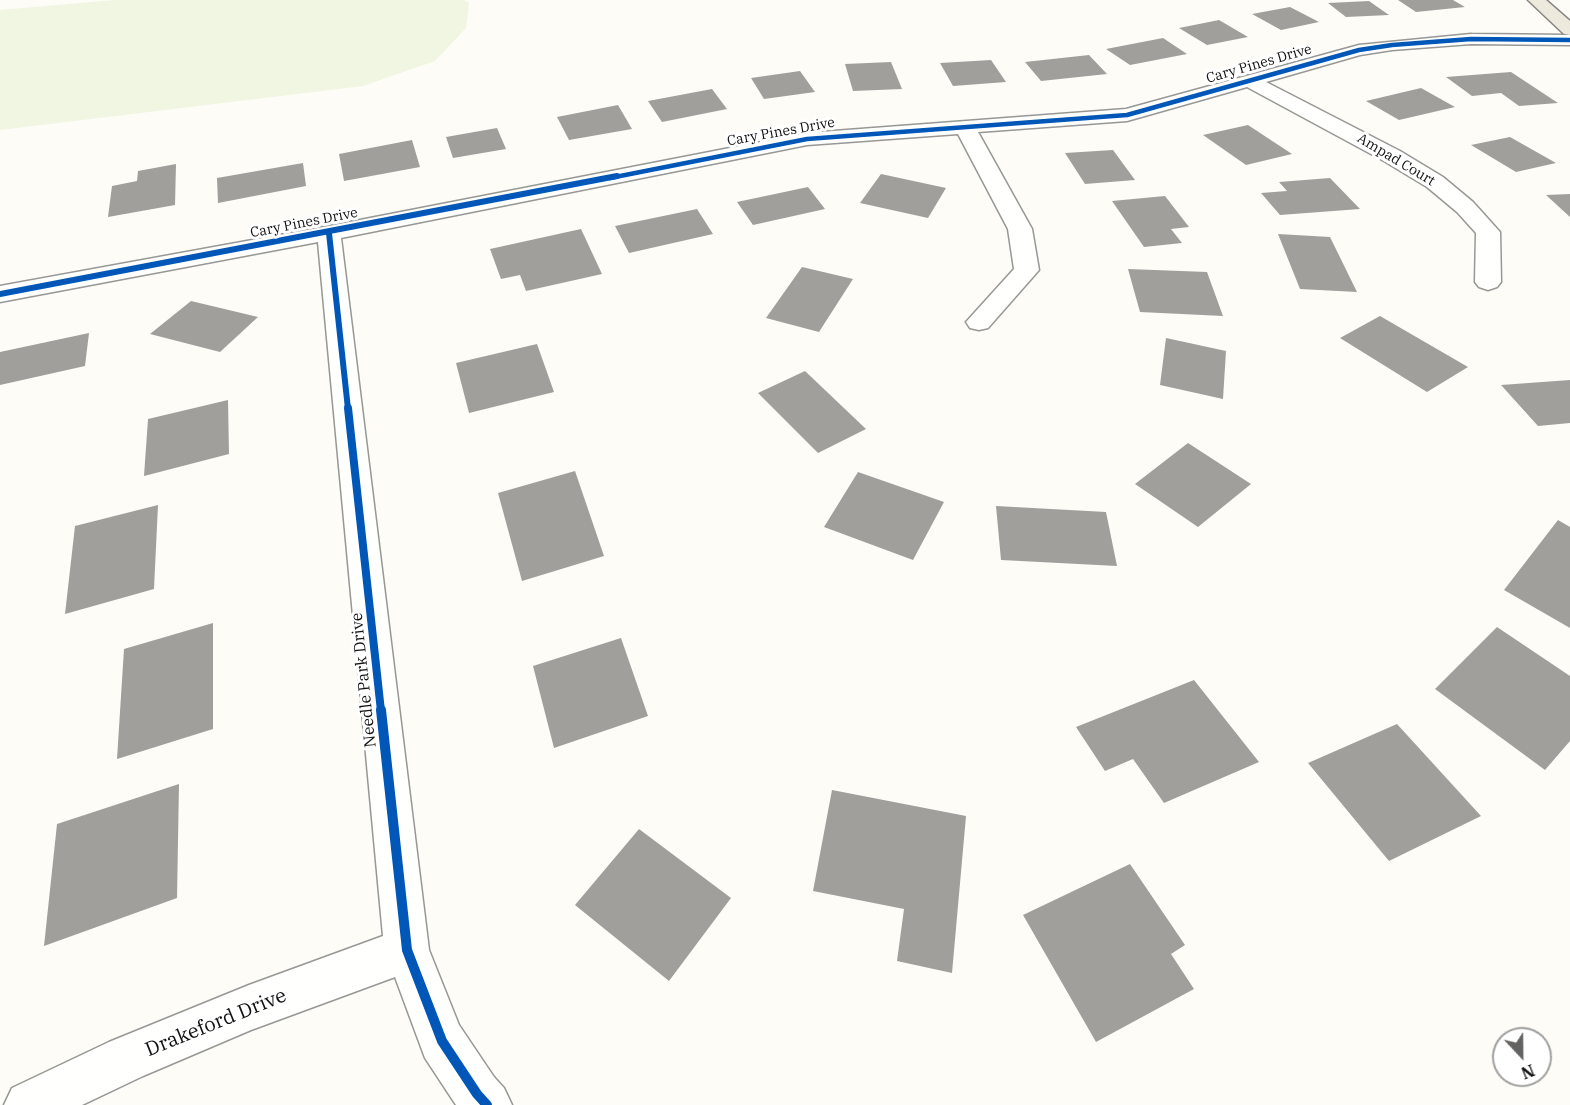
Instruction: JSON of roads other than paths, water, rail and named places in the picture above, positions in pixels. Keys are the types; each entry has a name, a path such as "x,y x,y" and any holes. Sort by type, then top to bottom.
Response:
{"main road":[{"path":"1536,0 1570,30"}],"street":[{"name":"Cary Pines Drive","path":"0,294 807,139 1127,115 1339,56 1392,45 1471,39 1570,40"},
{"name":"Ampad Court","path":"1250,81 1392,156 1435,182 1465,207 1488,232 1488,282"},
{"path":"965,128 1020,229 1027,270 979,322"},
{"name":"Needle Park Drive","path":"329,232 406,950 442,1041 477,1094 487,1105"},
{"name":"Drakeford Drive","path":"29,1105 126,1059 249,1008 406,950"}]}
